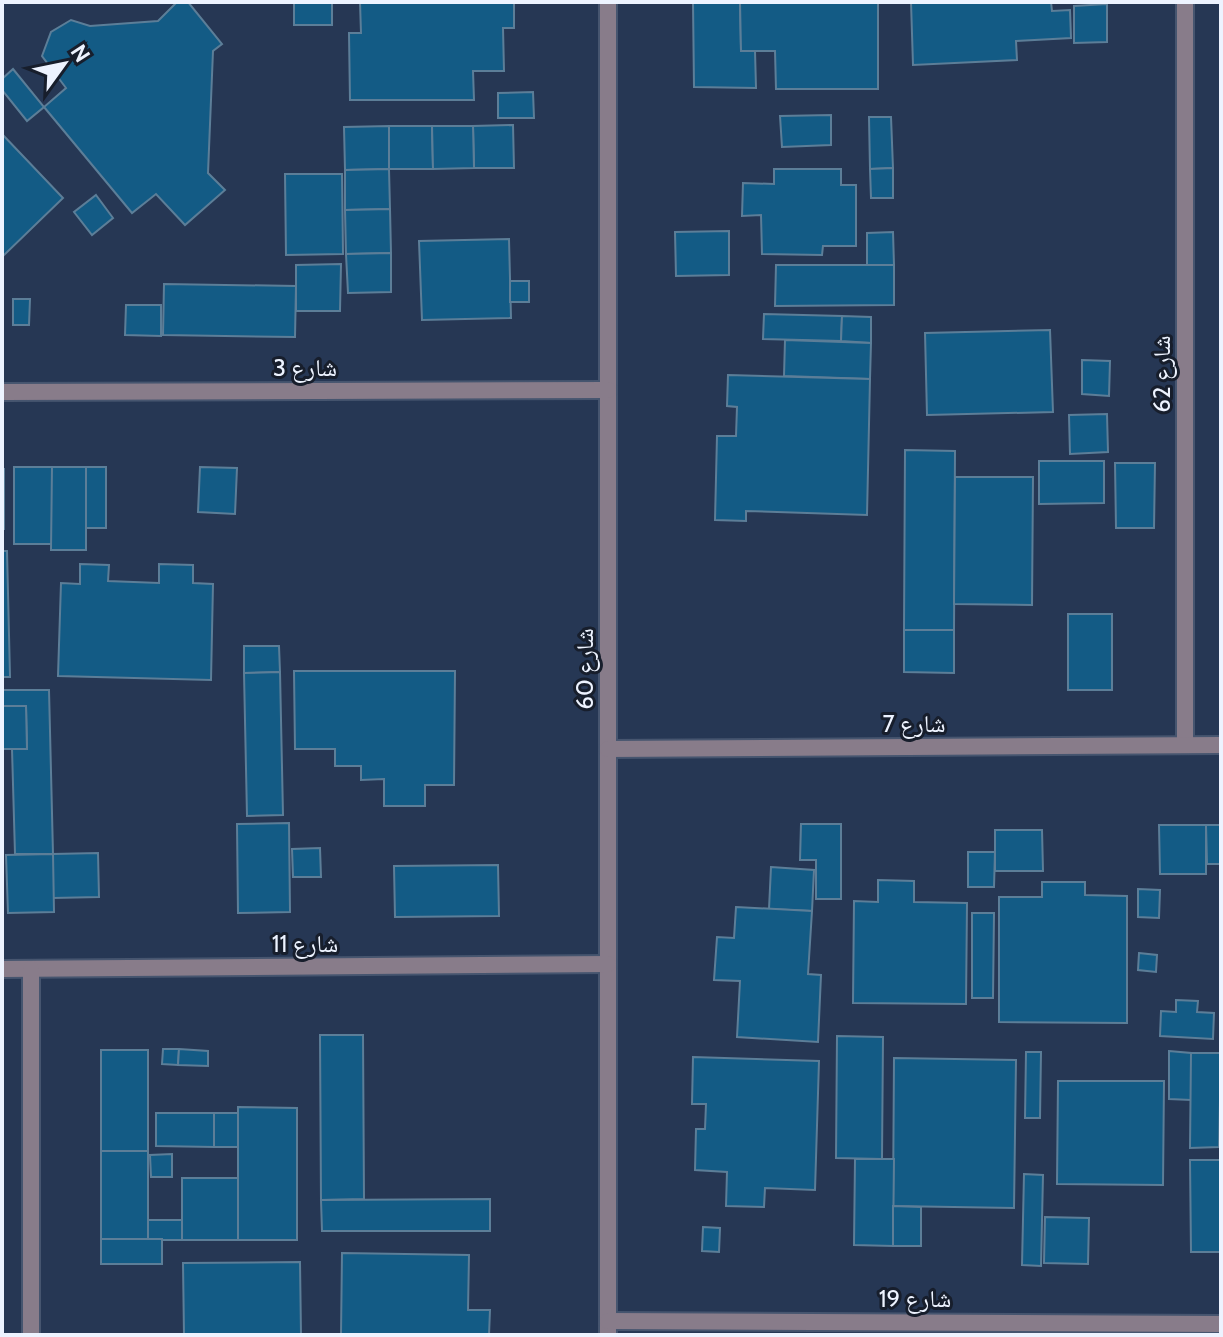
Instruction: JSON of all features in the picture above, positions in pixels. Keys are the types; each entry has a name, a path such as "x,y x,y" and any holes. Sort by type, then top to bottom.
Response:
{"street":[{"name":"شارع 60","path":"608,2 608,1328"},
{"name":"شارع 62","path":"1185,2 1185,745"},
{"name":"شارع 3","path":"2,392 608,390"},
{"name":"شارع 7","path":"608,749 1221,745"},
{"name":"شارع 11","path":"2,969 608,964"},
{"path":"31,969 31,1335"},
{"name":"شارع 19","path":"608,1328 1221,1324"}],"building":[{"path":"177,2 188,2 222,44 213,51 208,173 225,190 185,225 156,194 132,213 44,107 66,88 42,56 51,32 71,20 90,26 158,21"},
{"path":"294,2 332,2 332,25 294,25"},
{"path":"360,2 514,2 514,28 503,28 504,71 473,71 474,100 350,100 349,33 361,33"},
{"path":"693,2 740,2 741,51 755,51 756,88 694,87"},
{"path":"740,2 878,2 878,89 776,89 775,51 741,51"},
{"path":"911,2 1051,2 1052,11 1070,10 1071,38 1016,41 1017,60 913,65"},
{"path":"1107,4 1107,42 1074,43 1074,6"},
{"path":"13,69 44,107 27,121 2,90 2,79"},
{"path":"533,92 534,118 498,118 498,93"},
{"path":"831,115 831,145 782,147 780,116"},
{"path":"869,117 891,117 893,168 870,169"},
{"path":"513,125 514,168 474,168 473,126"},
{"path":"389,126 389,169 345,170 344,127"},
{"path":"389,126 432,126 433,169 389,169"},
{"path":"432,126 473,126 474,168 433,169"},
{"path":"2,134 63,198 2,257"},
{"path":"893,168 893,198 871,198 870,169"},
{"path":"389,169 390,209 345,210 345,170"},
{"path":"774,169 841,169 841,185 856,185 856,246 823,246 822,255 762,254 761,215 742,216 743,183 774,184"},
{"path":"285,174 342,174 343,254 286,255"},
{"path":"96,195 113,218 92,235 74,212"},
{"path":"390,209 391,253 346,254 345,210"},
{"path":"729,231 729,275 676,276 675,232"},
{"path":"893,232 894,265 867,265 867,233"},
{"path":"509,239 511,318 422,320 419,241"},
{"path":"391,253 391,292 348,293 346,254"},
{"path":"341,264 340,311 296,311 296,265"},
{"path":"776,265 894,265 894,305 775,306"},
{"path":"510,281 529,281 529,302 510,302"},
{"path":"164,284 296,286 295,337 163,335"},
{"path":"13,299 30,299 29,325 13,325"},
{"path":"126,305 161,305 161,336 125,335"},
{"path":"764,314 842,316 841,341 763,339"},
{"path":"842,316 871,317 871,343 841,341"},
{"path":"1050,330 1053,412 927,415 925,333"},
{"path":"785,340 871,343 870,379 784,376"},
{"path":"1082,360 1110,361 1109,396 1082,394"},
{"path":"728,375 870,379 867,515 746,511 746,521 715,520 717,436 736,436 737,407 727,406"},
{"path":"1107,414 1108,452 1070,454 1069,415"},
{"path":"905,450 955,451 954,630 904,630"},
{"path":"1039,461 1104,461 1104,503 1039,504"},
{"path":"1115,463 1155,463 1154,528 1116,528"},
{"path":"14,467 52,467 52,544 14,544"},
{"path":"52,467 86,467 86,550 51,550"},
{"path":"86,467 106,467 106,528 86,528"},
{"path":"200,467 237,468 235,514 198,512"},
{"path":"4,469 4,529 2,529"},
{"path":"955,477 1033,477 1032,605 954,604"},
{"path":"2,551 7,551 10,677 2,677"},
{"path":"80,564 109,565 108,581 159,583 159,564 193,565 193,583 213,584 211,680 58,676 61,583 80,584"},
{"path":"1068,614 1112,614 1112,690 1068,690"},
{"path":"904,630 954,630 954,673 904,672"},
{"path":"244,646 279,646 280,672 244,673"},
{"path":"294,671 455,671 454,785 425,785 425,806 384,806 384,779 361,780 361,766 335,766 335,749 295,749"},
{"path":"280,672 283,815 247,816 244,673"},
{"path":"2,690 49,690 53,854 15,854 12,749 27,749 26,706 2,706"},
{"path":"2,706 26,706 27,749 2,749"},
{"path":"289,823 290,912 238,913 237,824"},
{"path":"801,824 841,824 841,899 816,899 816,860 800,860"},
{"path":"1159,825 1206,825 1206,874 1160,874"},
{"path":"1206,825 1221,825 1221,864 1207,864"},
{"path":"995,830 1042,830 1043,871 995,871"},
{"path":"320,848 321,877 293,877 292,849"},
{"path":"968,852 995,852 994,887 968,887"},
{"path":"98,853 99,897 53,898 53,854"},
{"path":"53,854 54,912 8,913 6,855"},
{"path":"498,865 499,916 395,917 394,866"},
{"path":"771,867 814,870 812,911 769,909"},
{"path":"878,880 914,881 914,902 967,903 966,1004 853,1003 854,901 878,902"},
{"path":"1042,882 1085,882 1085,895 1127,896 1127,1023 999,1022 999,897 1042,897"},
{"path":"1138,889 1160,890 1159,918 1138,917"},
{"path":"736,907 812,911 808,974 821,975 818,1042 737,1037 740,981 714,980 717,937 734,938"},
{"path":"972,913 994,913 993,998 972,998"},
{"path":"1139,953 1157,955 1156,972 1138,970"},
{"path":"1176,1000 1198,1001 1197,1012 1214,1013 1213,1039 1160,1036 1161,1011 1176,1012"},
{"path":"320,1035 363,1035 364,1199 321,1200"},
{"path":"837,1036 883,1037 882,1159 836,1158"},
{"path":"163,1049 179,1049 178,1065 162,1064"},
{"path":"179,1049 208,1051 208,1066 178,1065"},
{"path":"101,1050 148,1050 148,1151 101,1151"},
{"path":"1169,1051 1191,1053 1191,1100 1169,1099"},
{"path":"1026,1052 1041,1052 1040,1118 1025,1118"},
{"path":"1191,1053 1221,1053 1219,1147 1190,1148"},
{"path":"693,1057 819,1061 815,1190 765,1188 764,1207 726,1206 727,1172 695,1170 696,1129 705,1129 706,1104 692,1104"},
{"path":"894,1058 1016,1060 1014,1208 893,1206"},
{"path":"1058,1081 1164,1081 1163,1185 1057,1184"},
{"path":"238,1107 297,1108 297,1240 238,1240"},
{"path":"156,1113 214,1113 214,1147 156,1146"},
{"path":"214,1113 238,1113 238,1147 214,1147"},
{"path":"101,1151 148,1151 148,1240 101,1239"},
{"path":"172,1154 172,1177 151,1177 150,1155"},
{"path":"855,1159 894,1159 893,1246 854,1245"},
{"path":"1190,1160 1221,1160 1221,1252 1191,1252"},
{"path":"1024,1174 1043,1175 1041,1266 1022,1265"},
{"path":"182,1178 238,1178 238,1240 182,1240"},
{"path":"490,1199 490,1231 322,1231 321,1200"},
{"path":"893,1206 921,1207 921,1246 893,1246"},
{"path":"1045,1217 1089,1218 1088,1264 1044,1263"},
{"path":"148,1220 182,1220 182,1240 148,1240"},
{"path":"703,1227 720,1228 719,1252 702,1251"},
{"path":"101,1239 162,1239 162,1264 101,1264"},
{"path":"342,1253 469,1255 468,1310 490,1310 489,1335 341,1335"},
{"path":"300,1262 301,1335 184,1335 183,1263"}]}
